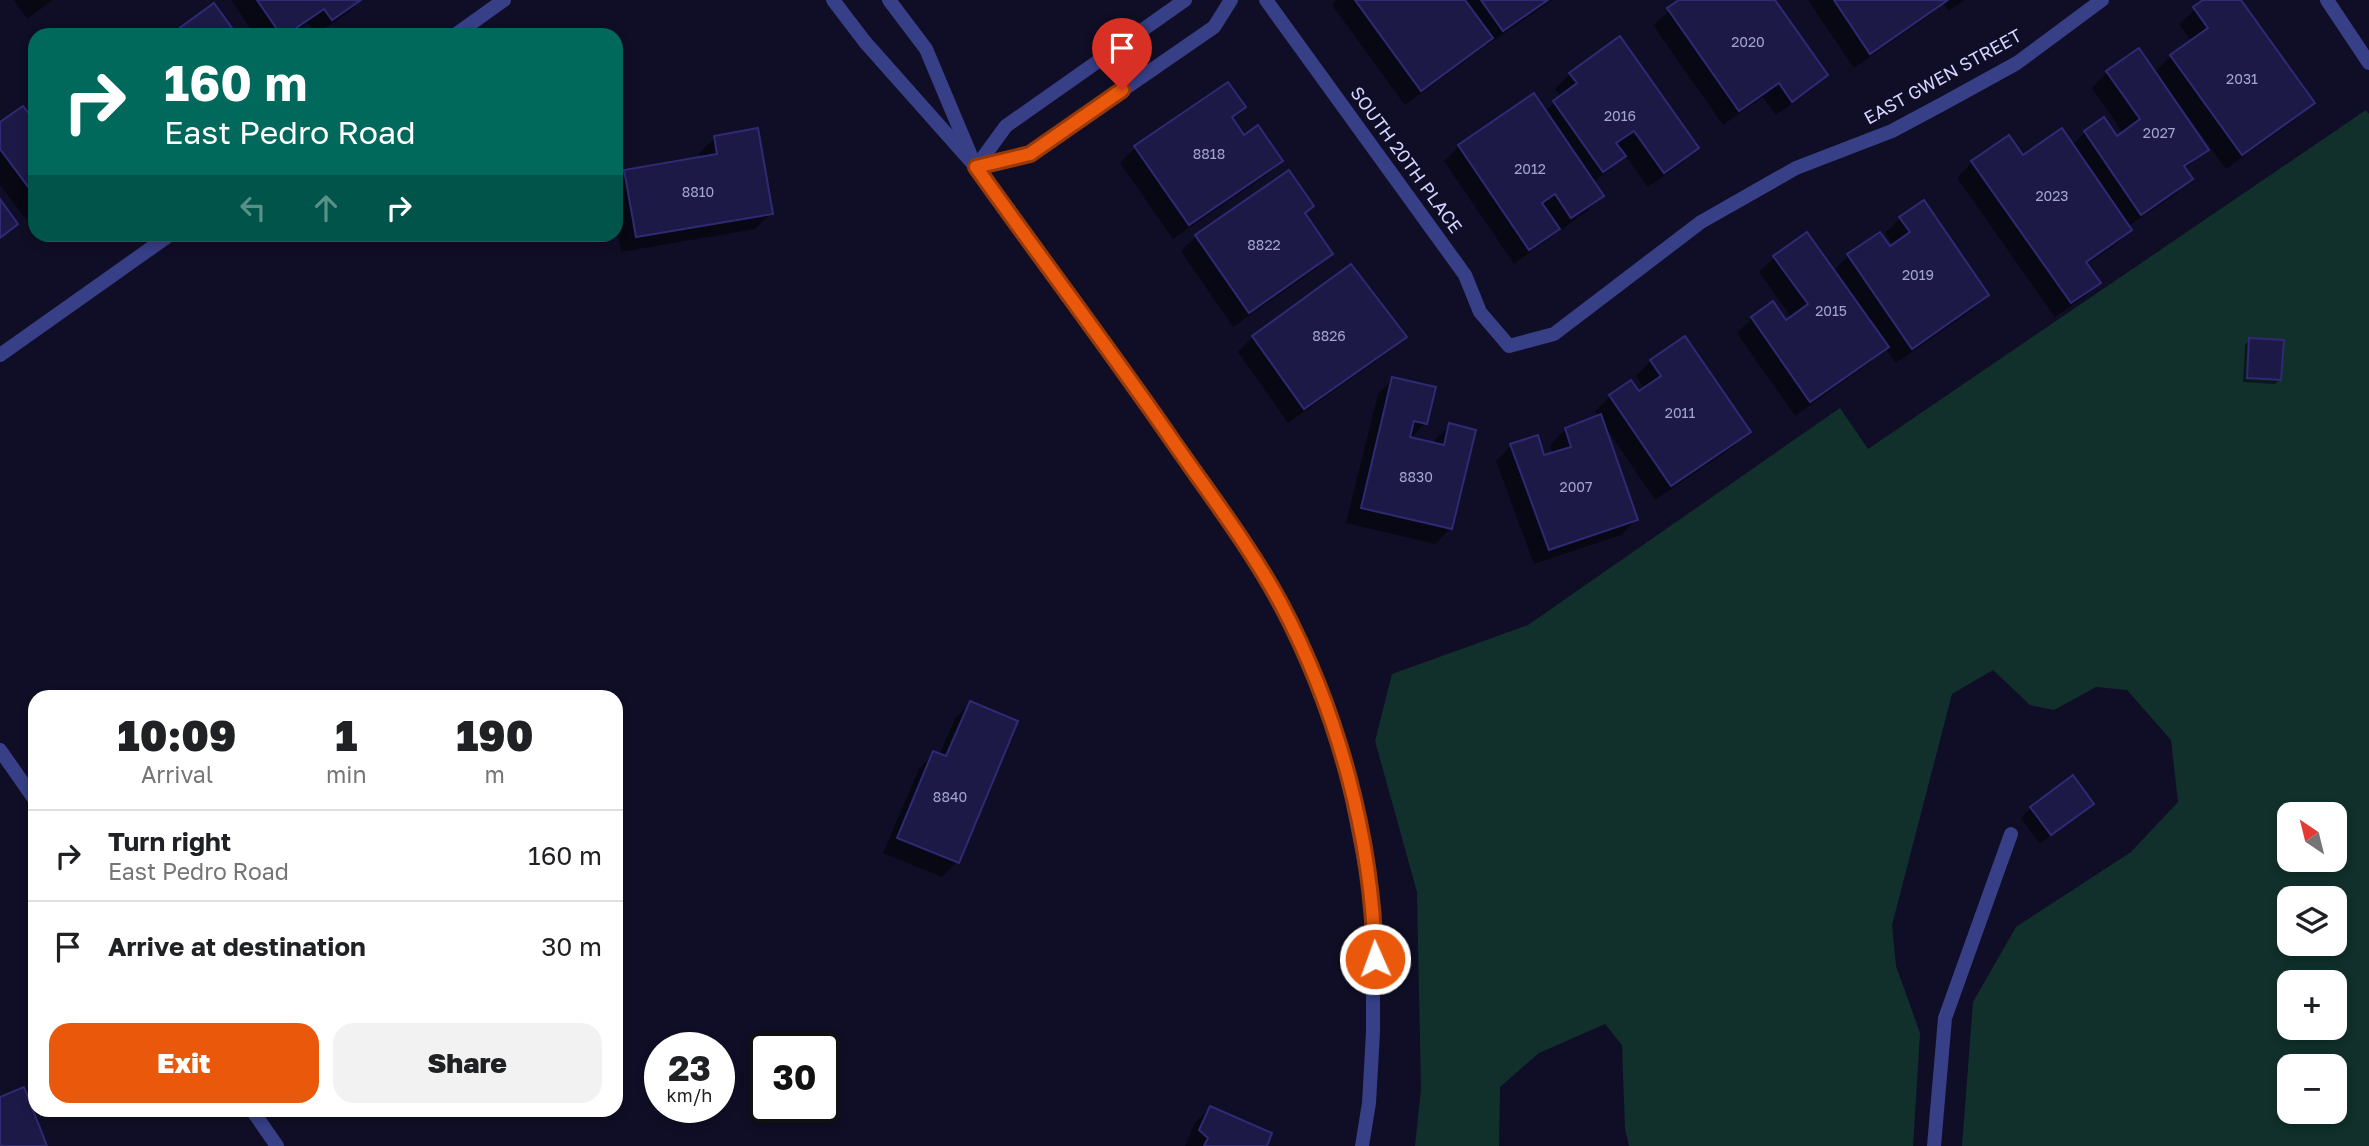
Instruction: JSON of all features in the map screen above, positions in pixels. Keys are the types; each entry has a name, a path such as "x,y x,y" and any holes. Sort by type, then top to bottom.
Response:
{"street":[{"path":"465,28 505,0"},
{"path":"833,0 865,42 976,167 1141,395 1262,572 1300,643 1328,709 1346,768 1373,906 1373,1032 1369,1103 1362,1146"},
{"path":"890,0 926,49 976,167"},
{"path":"976,167 1006,126 1185,0"},
{"path":"976,167 1030,154 1214,27 1231,0"},
{"name":"SOUTH 20TH PLACE","path":"1266,0 1465,275 1480,312 1509,346"},
{"name":"EAST GWEN STREET","path":"1509,346 1554,334 1701,222 1796,168 1892,131 2017,63 2102,0"},
{"path":"2327,0 2369,63"},
{"path":"0,355 160,242"},
{"path":"0,750 28,790"},
{"path":"1934,1146 1945,1018 2011,834"},
{"path":"257,1117 277,1146"}],"green space":[{"path":"2366,110 2369,114 2369,1146 1962,1146 1973,1002 2016,927 2131,852 2178,802 2171,740 2127,690 2096,687 2054,710 2030,705 1993,670 1952,694 1892,925 1896,966 1920,1033 1913,1146 1629,1146 1625,1129 1622,1045 1605,1024 1539,1053 1500,1087 1499,1146 1415,1146 1421,1089 1417,892 1375,741 1392,674 1528,625 1840,408 1868,449"}],"building":[{"path":"257,0 361,0 332,20 324,9 296,28 276,28"},
{"path":"1355,0 1465,0 1493,38 1421,91"},
{"path":"1481,0 1548,0 1503,31"},
{"path":"1679,0 1775,0 1828,75 1792,102 1779,83 1739,111 1667,8"},
{"path":"1834,0 1948,0 1870,54"},
{"path":"2203,0 2241,0 2315,103 2242,155 2170,55 2208,28 2193,7"},
{"path":"214,3 232,28 180,28"},
{"path":"1620,36 1699,148 1664,173 1634,131 1616,143 1626,156 1603,172 1553,101 1577,83 1569,73"},
{"path":"2139,48 2209,150 2184,166 2193,179 2141,215 2084,131 2104,117 2117,136 2140,119 2106,71"},
{"path":"1228,82 1246,107 1232,117 1244,135 1258,125 1283,161 1189,225 1134,146"},
{"path":"1534,93 1604,196 1571,218 1555,194 1542,203 1560,229 1529,250 1458,145"},
{"path":"23,106 28,112 28,187 0,149 0,122"},
{"path":"758,128 773,214 636,237 624,170 717,154 714,136"},
{"path":"2062,128 2132,230 2086,262 2101,283 2071,303 1971,161 2009,135 2023,155"},
{"path":"1289,170 1314,206 1305,213 1333,254 1249,313 1195,235"},
{"path":"0,199 18,224 0,238"},
{"path":"1924,200 1989,295 1912,349 1847,254 1880,232 1890,246 1910,232 1899,217"},
{"path":"1807,232 1889,347 1810,402 1751,317 1773,301 1786,320 1808,304 1773,256"},
{"path":"1351,264 1407,337 1304,409 1252,336"},
{"path":"1685,336 1751,432 1671,486 1609,395 1631,380 1639,391 1661,376 1650,360"},
{"path":"2249,338 2284,340 2281,380 2247,378"},
{"path":"1392,377 1436,387 1427,424 1414,421 1410,437 1444,445 1449,423 1476,430 1452,529 1361,508"},
{"path":"1601,414 1638,520 1549,550 1510,444 1538,435 1544,455 1571,447 1565,428"},
{"path":"970,701 1018,721 959,863 897,838 933,751 946,756"},
{"path":"2073,775 2094,804 2051,835 2030,807"},
{"path":"24,1087 28,1097 28,1117 36,1117 47,1146 0,1146 0,1097"},
{"path":"1210,1106 1272,1133 1267,1146 1204,1146 1208,1138 1199,1130"}],"route":[{"path":"1122,90 1030,154 976,167 1141,395 1235,531 1281,604 1328,709 1346,768 1373,906 1375,959"}]}
